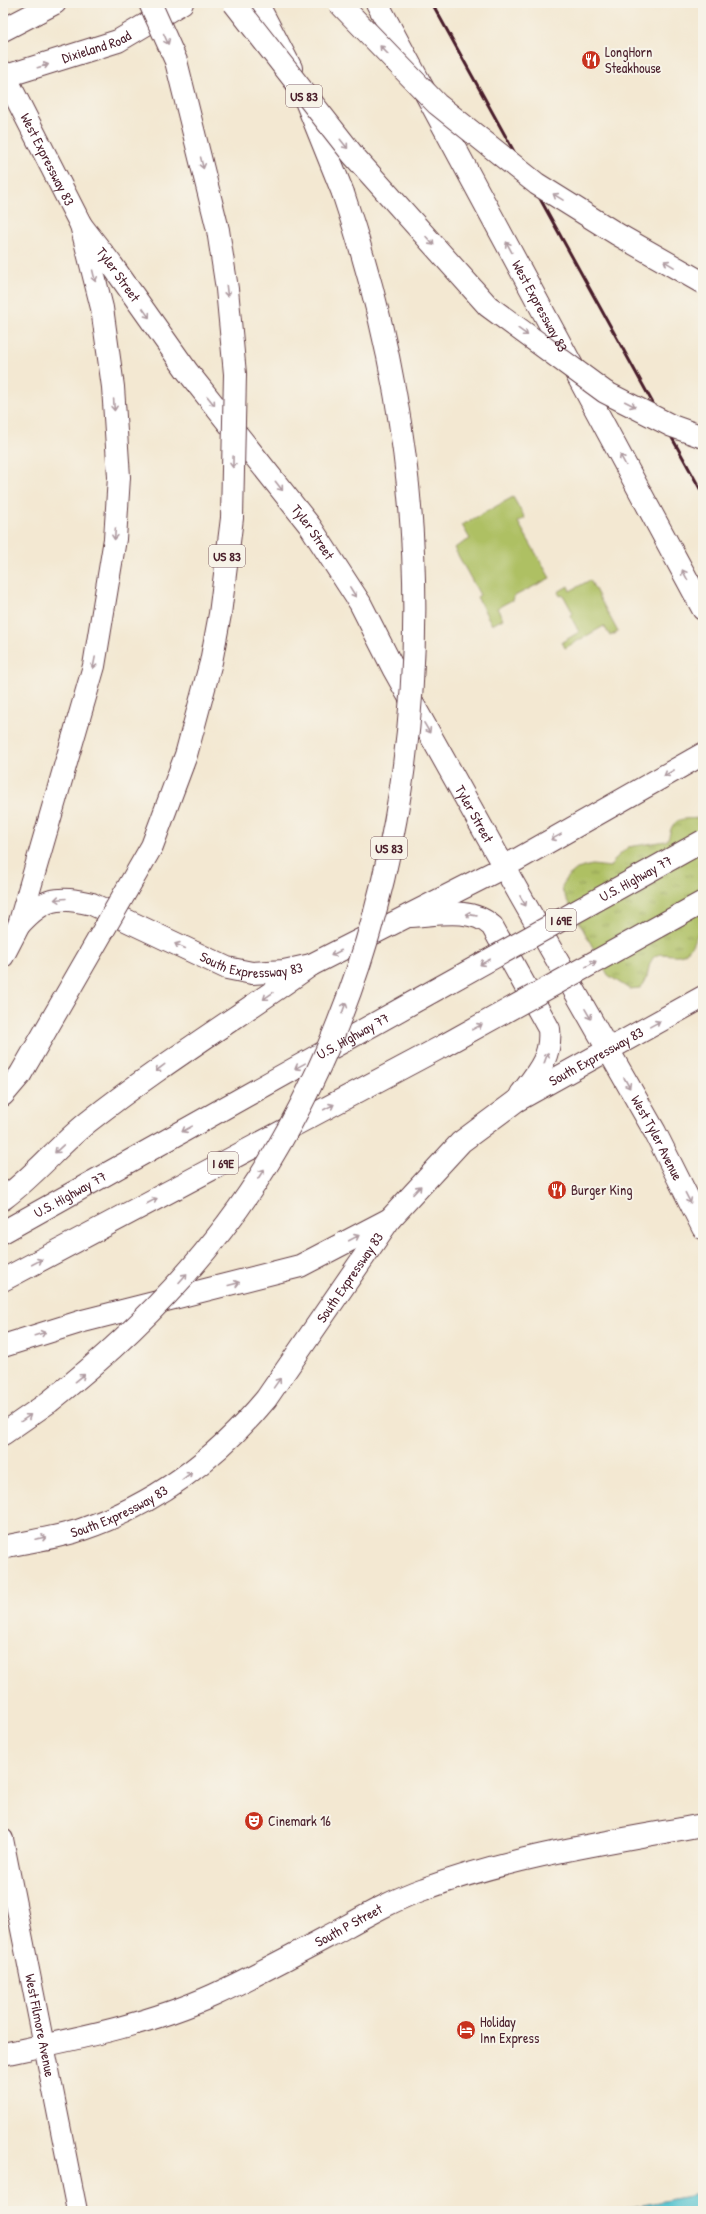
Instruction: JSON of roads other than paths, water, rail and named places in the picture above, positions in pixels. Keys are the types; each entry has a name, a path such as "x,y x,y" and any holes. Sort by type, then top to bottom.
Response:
{"main road":[{"path":"3,30 55,3"},
{"name":"US 83","path":"3,1095 20,1076 152,846 186,755 211,662 220,614 232,518 235,374 227,289 218,230 176,61 150,3"},
{"name":"Dixieland Road","path":"4,75 118,41 182,3"},
{"path":"234,3 354,155 488,306 605,392 672,426 703,437"},
{"name":"US 83","path":"3,1434 49,1402 120,1343 186,1275 244,1199 289,1128 327,1052 357,973 383,879 402,771 412,668 414,606 409,498 396,395 374,292 343,192 304,96 258,3"},
{"path":"339,3 437,104 537,184 617,234 703,283"},
{"name":"West Expressway 83","path":"377,3 703,609"},
{"name":"West Expressway 83","path":"4,75 81,225"},
{"path":"19,925 94,666 115,539 119,477 113,387 102,308 81,225"},
{"name":"Tyler Street","path":"81,225 112,265 187,371 310,526 360,603 394,670 608,1049"},
{"name":"South Expressway 83","path":"3,956 19,925 41,904 54,900 68,899 92,904 227,968 252,972 284,971 311,965 504,867 703,754"},
{"name":"U.S. Highway 77","path":"3,1232 703,841"},
{"name":"I 69E","path":"3,1280 443,1046 703,902"},
{"path":"408,916 461,914 476,915 492,926 549,1029 550,1045 544,1064 516,1101"},
{"path":"3,1199 17,1188 87,1123 142,1081 311,965"},
{"name":"South Expressway 83","path":"3,1547 82,1530 124,1513 168,1489 203,1463 249,1420 266,1400 390,1219 461,1142 516,1101 703,997"},
{"name":"West Tyler Avenue","path":"608,1049 654,1132 703,1228"},
{"path":"3,1346 83,1321 300,1266 390,1219"},
{"name":"South P Street","path":"3,2054 136,2023 185,2008 253,1977 366,1916 422,1889 464,1875 551,1854 703,1825"}],"street":[{"name":"West Filmore Avenue","path":"3,1839 77,2211"}],"water":[{"path":"703,2193 703,2211 613,2211"}],"railway":[{"path":"432,3 703,494"}],"place":[{"name":"LongHorn Steakhouse","path":"591,60"},
{"name":"Burger King","path":"557,1190"},
{"name":"Cinemark 16","path":"254,1821"},
{"name":"Holiday Inn Express","path":"466,2030"}]}
